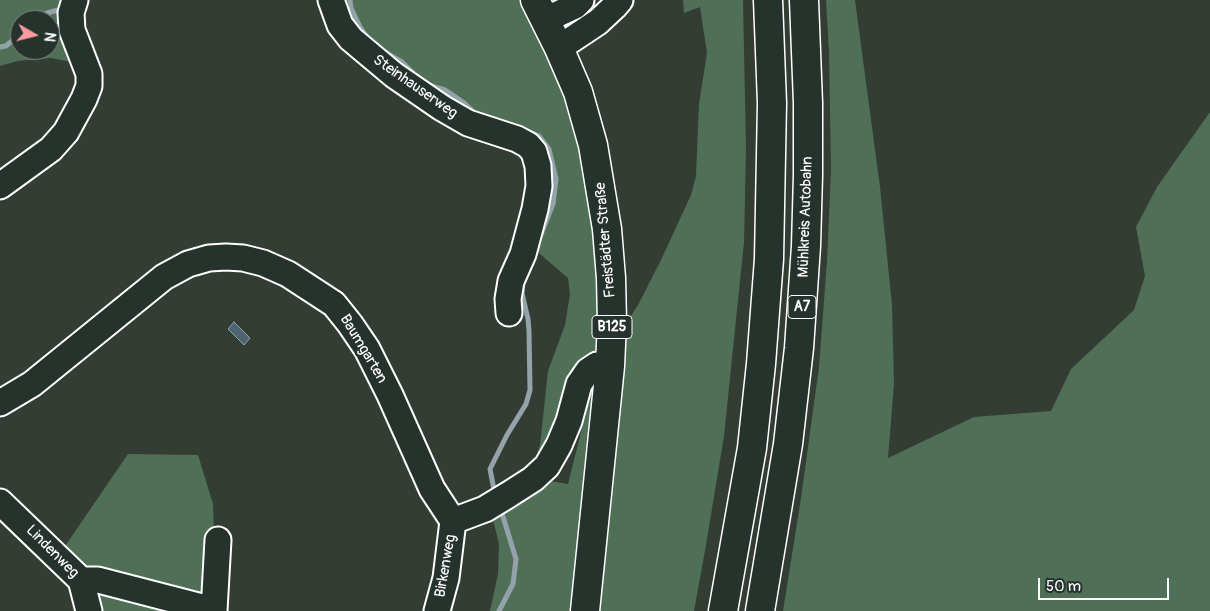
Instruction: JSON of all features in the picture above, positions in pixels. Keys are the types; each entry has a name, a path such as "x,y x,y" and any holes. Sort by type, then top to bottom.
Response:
{"main road":[{"name":"A7","path":"723,611 752,448 769,259 772,103 768,0"},
{"name":"Mühlkreis Autobahn","path":"760,611 788,444 806,246 808,103 804,0"},
{"name":"Freistädter Straße","path":"540,10 578,92 586,117 600,178 611,278 610,366 584,611"}],"street":[{"path":"0,186 52,149 66,132 84,99 89,86 89,74 72,30 71,13 75,0"},
{"name":"Steinhauserweg","path":"331,0 340,25 351,39 394,75 442,108 468,123 517,139 528,145 534,152 538,166 538,194 531,230 511,281 508,299 509,314"},
{"path":"540,10 574,6 581,0"},
{"path":"559,48 598,22 620,0"},
{"name":"Baumgarten","path":"0,403 32,384 164,277 188,264 209,258 226,257 243,258 263,263 288,274 334,304 350,324 367,349 390,395 432,489 453,521"},
{"path":"453,521 497,502 533,479 547,466 559,445 569,421 579,384 588,371 597,365 610,366"},
{"name":"Lindenweg","path":"0,502 81,580 89,611"},
{"name":"Birkenweg","path":"437,611 446,578 453,521"},
{"path":"81,580 98,580 214,610 218,540"}],"green space":[{"path":"0,0 68,0 77,63 60,60 60,10 10,10 10,60 29,60 0,66"},
{"path":"336,0 520,0 536,27 576,119 595,199 601,345 590,357 560,422 533,466 540,445 548,371 565,325 570,294 568,278 532,247 546,175 492,127 377,55"},
{"path":"683,0 743,0 746,147 744,242 724,436 694,611 595,611 625,325 638,305 661,260 691,195 696,176 699,104 707,53 700,7 684,13"},
{"path":"826,0 855,0 880,187 892,305 894,384 888,458 974,417 1051,411 1071,369 1134,310 1145,276 1136,227 1157,187 1210,112 1210,611 783,611 819,367 827,261 831,170"},
{"path":"597,379 575,611 490,611 498,574 499,544 491,512 544,480 568,484 587,408 579,406"},
{"path":"128,454 198,455 213,504 214,533 207,597 87,570 61,552"},
{"path":"96,589 186,611 94,611"}],"water":[{"path":"234,322 250,338 244,345 228,329"}],"waterway":[{"path":"350,0 351,8 360,27 369,40"},
{"path":"0,47 6,46 10,43"},
{"path":"383,51 402,62 418,78"},
{"path":"428,85 445,90 463,102 478,116"},
{"path":"527,131 539,136 549,149 556,179 553,204 538,242"},
{"path":"495,495 490,469 507,435 526,404 530,390 529,331 522,293 523,282"},
{"path":"499,611 513,584 516,559 500,507"}]}
